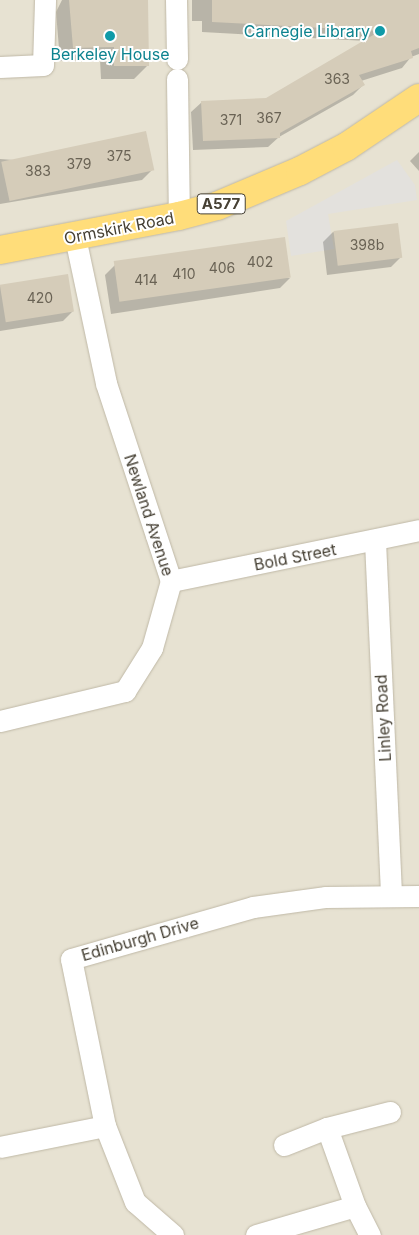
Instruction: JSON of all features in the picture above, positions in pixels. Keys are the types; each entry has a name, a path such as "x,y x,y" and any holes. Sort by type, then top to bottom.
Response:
{"highway":[{"name":"Ormskirk Road","path":"0,250 179,216 250,193 300,171 346,147 419,98"}],"street":[{"path":"0,67 43,65 45,0"},
{"path":"176,0 179,216"},
{"name":"Newland Avenue","path":"0,720 125,691 152,648 171,581 106,383 75,237"},
{"name":"Bold Street","path":"171,581 375,541 419,530"},
{"name":"Linley Road","path":"375,541 391,894"},
{"name":"Edinburgh Drive","path":"173,1235 135,1202 105,1126 71,959 253,907 326,897 391,894 419,896"},
{"path":"284,1145 327,1128 390,1112"},
{"path":"0,1147 105,1126"},
{"path":"327,1128 355,1206 370,1235"},
{"path":"256,1235 355,1206"}],"shaded area":[{"path":"0,0 419,0 419,1235 0,1235"},
{"path":"397,160 415,185 417,200 328,214 334,249 291,256 286,221"}],"building":[{"name":"Berkeley House","path":"69,0 148,0 149,66 114,66 114,47 73,48"},
{"path":"212,0 419,0 419,48 411,51 413,58 359,75 365,85 280,133 280,138 203,141 201,101 266,98 380,31 212,22"},
{"path":"146,131 154,170 10,201 1,162"},
{"path":"398,223 402,258 338,266 333,231"},
{"path":"285,237 291,278 119,302 114,261"},
{"path":"68,274 74,312 6,322 0,285"}],"place":[{"name":"Carnegie Library","path":"380,31"},
{"name":"Berkeley House","path":"110,36"}]}
